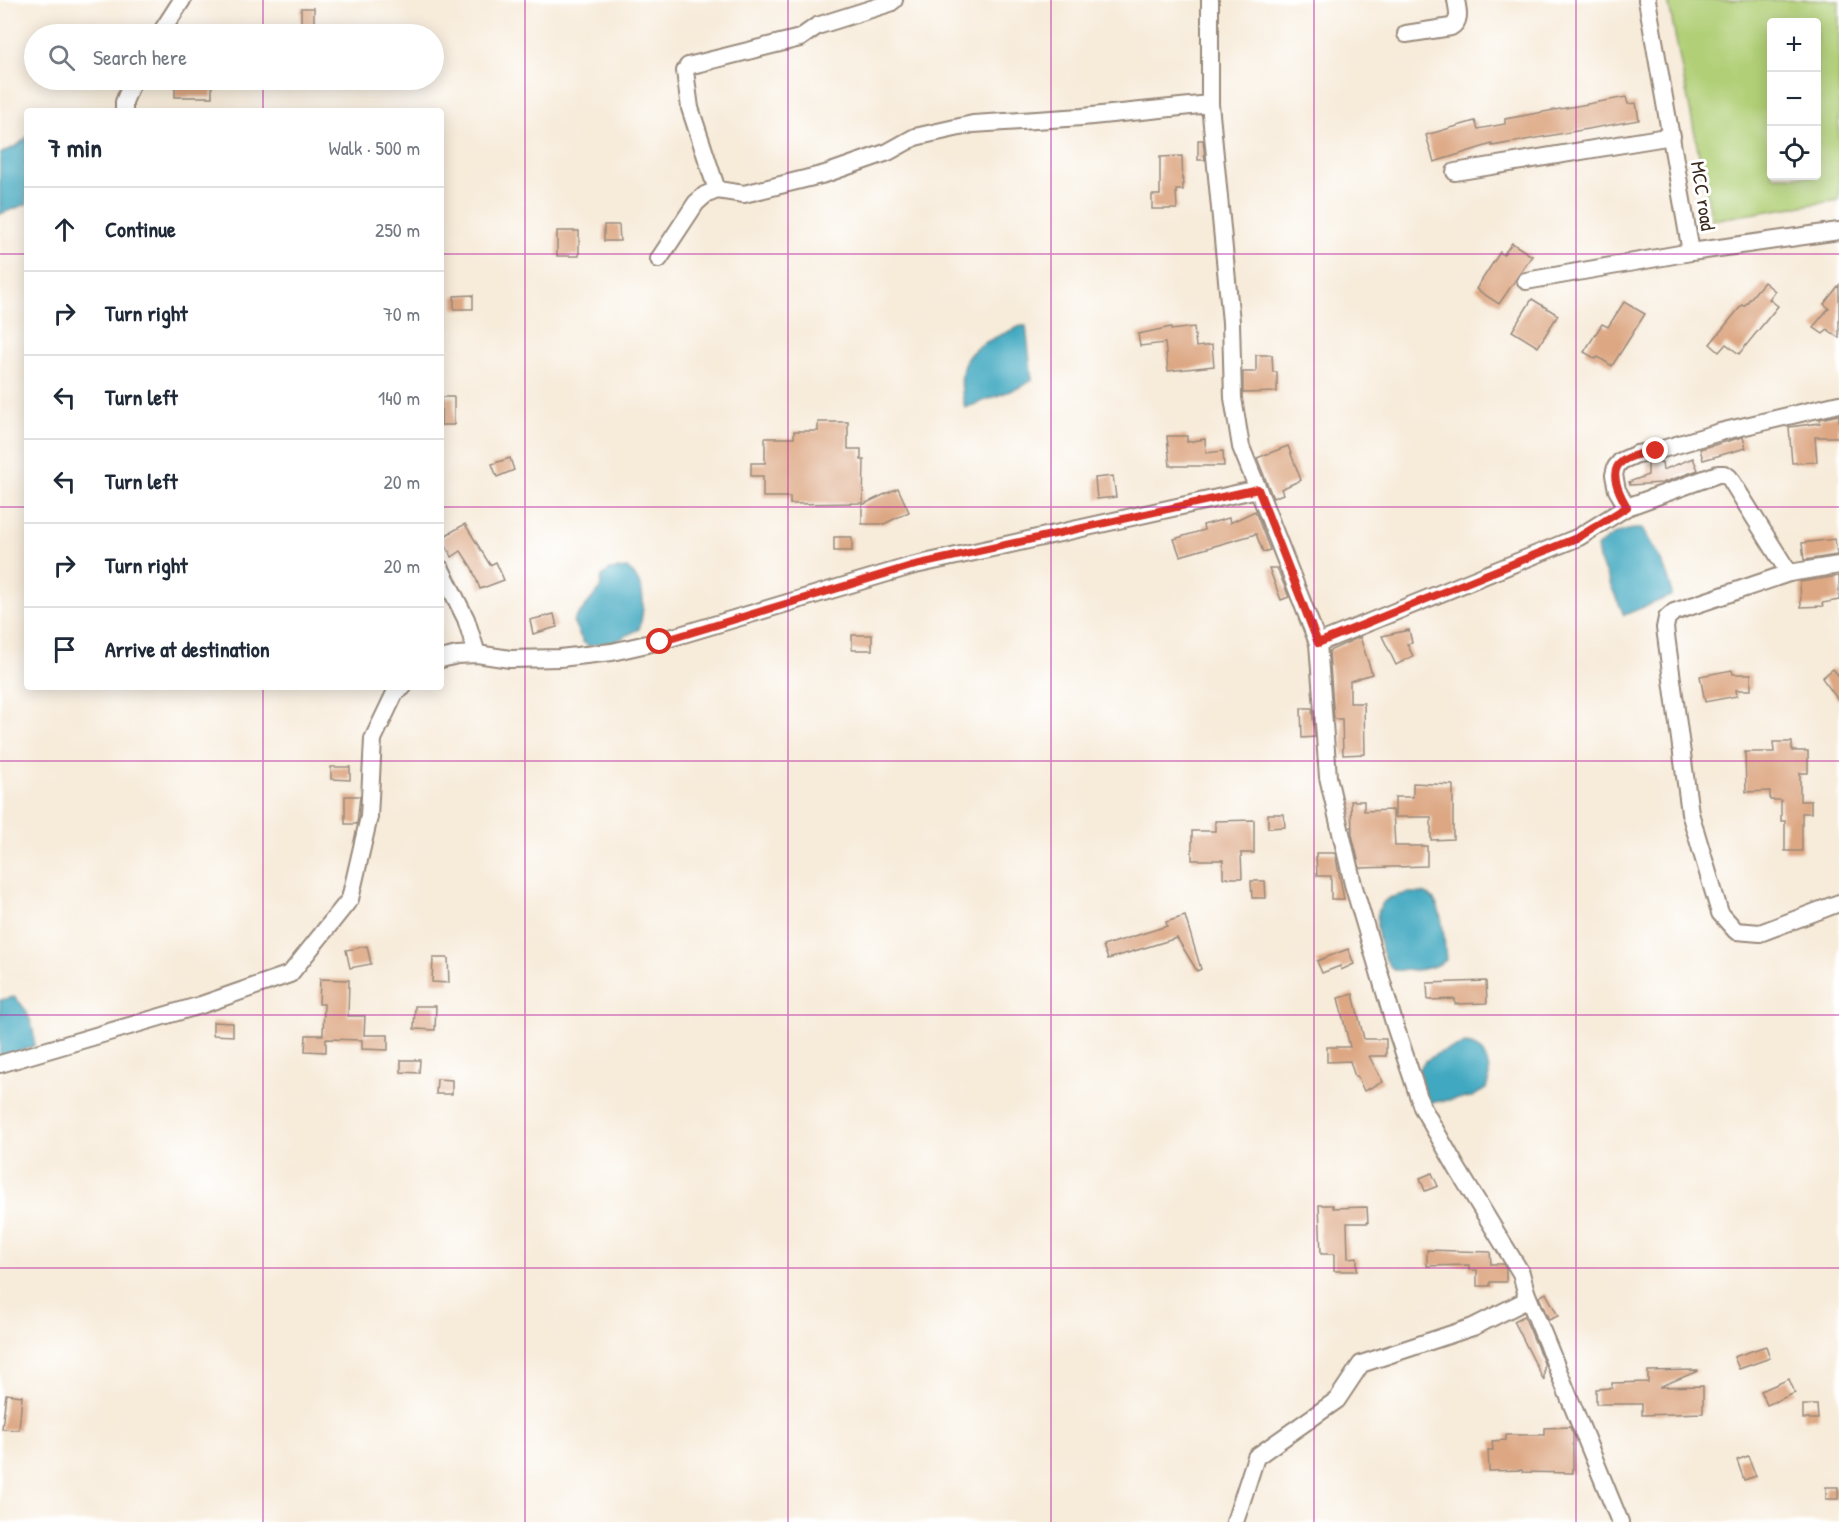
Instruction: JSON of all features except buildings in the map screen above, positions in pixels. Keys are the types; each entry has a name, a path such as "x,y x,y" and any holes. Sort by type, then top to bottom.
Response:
{"street":[{"path":"166,24 182,0"},
{"path":"717,190 690,108 685,71 688,66 800,38 817,26 894,0"},
{"path":"1210,0 1210,104 1231,322 1233,398 1241,447 1318,643 1328,777 1353,884 1395,1026 1422,1107 1521,1273 1526,1292 1620,1522"},
{"path":"1406,34 1451,27 1456,24 1458,18 1456,0"},
{"name":"MCC road","path":"1647,0 1691,252 1839,231"},
{"path":"124,108 128,90"},
{"path":"659,260 696,202 717,190 744,194 825,174 888,152 915,137 973,124 1082,117 1210,104"},
{"path":"1455,172 1672,136"},
{"path":"1526,281 1691,252"},
{"path":"1627,507 1617,490 1614,475 1621,461 1637,454 1656,451 1720,432 1839,404"},
{"path":"1318,643 1579,537 1627,507 1718,474 1729,477 1789,573"},
{"path":"444,658 477,654 510,659 560,658 612,652 660,642 911,566 1258,489"},
{"path":"1839,565 1789,573 1674,612 1667,618 1665,628 1690,813 1720,914 1736,931 1760,933 1839,903"},
{"path":"444,575 466,619 477,654"},
{"path":"0,1064 201,1005 290,974 350,899 369,817 373,740 395,693 399,690"},
{"path":"1234,1522 1256,1457 1337,1400 1360,1364 1473,1327 1525,1301 1526,1292"}],"green space":[{"path":"1668,0 1839,0 1839,200 1712,220"}],"water":[{"path":"24,140 24,205 0,214 0,154"},
{"path":"1026,326 1032,380 1023,386 965,408 962,374 965,362 971,353 992,339"},
{"path":"1642,528 1665,570 1671,596 1624,615 1599,559 1597,547 1618,533"},
{"path":"627,568 638,581 643,596 639,629 616,641 588,646 583,642 573,621 600,589 602,576 610,570"},
{"path":"1409,893 1426,894 1437,906 1442,924 1446,960 1420,970 1393,970 1381,947 1377,918 1385,901"},
{"path":"14,997 30,1019 34,1046 0,1058 0,1000"},
{"path":"1465,1044 1479,1049 1486,1060 1489,1075 1486,1089 1472,1097 1427,1103 1418,1070 1432,1056"}],"route":[{"path":"660,642 911,566 1258,489 1318,643 1579,537 1627,507 1617,490 1614,475 1621,461 1637,454 1656,451"}]}
